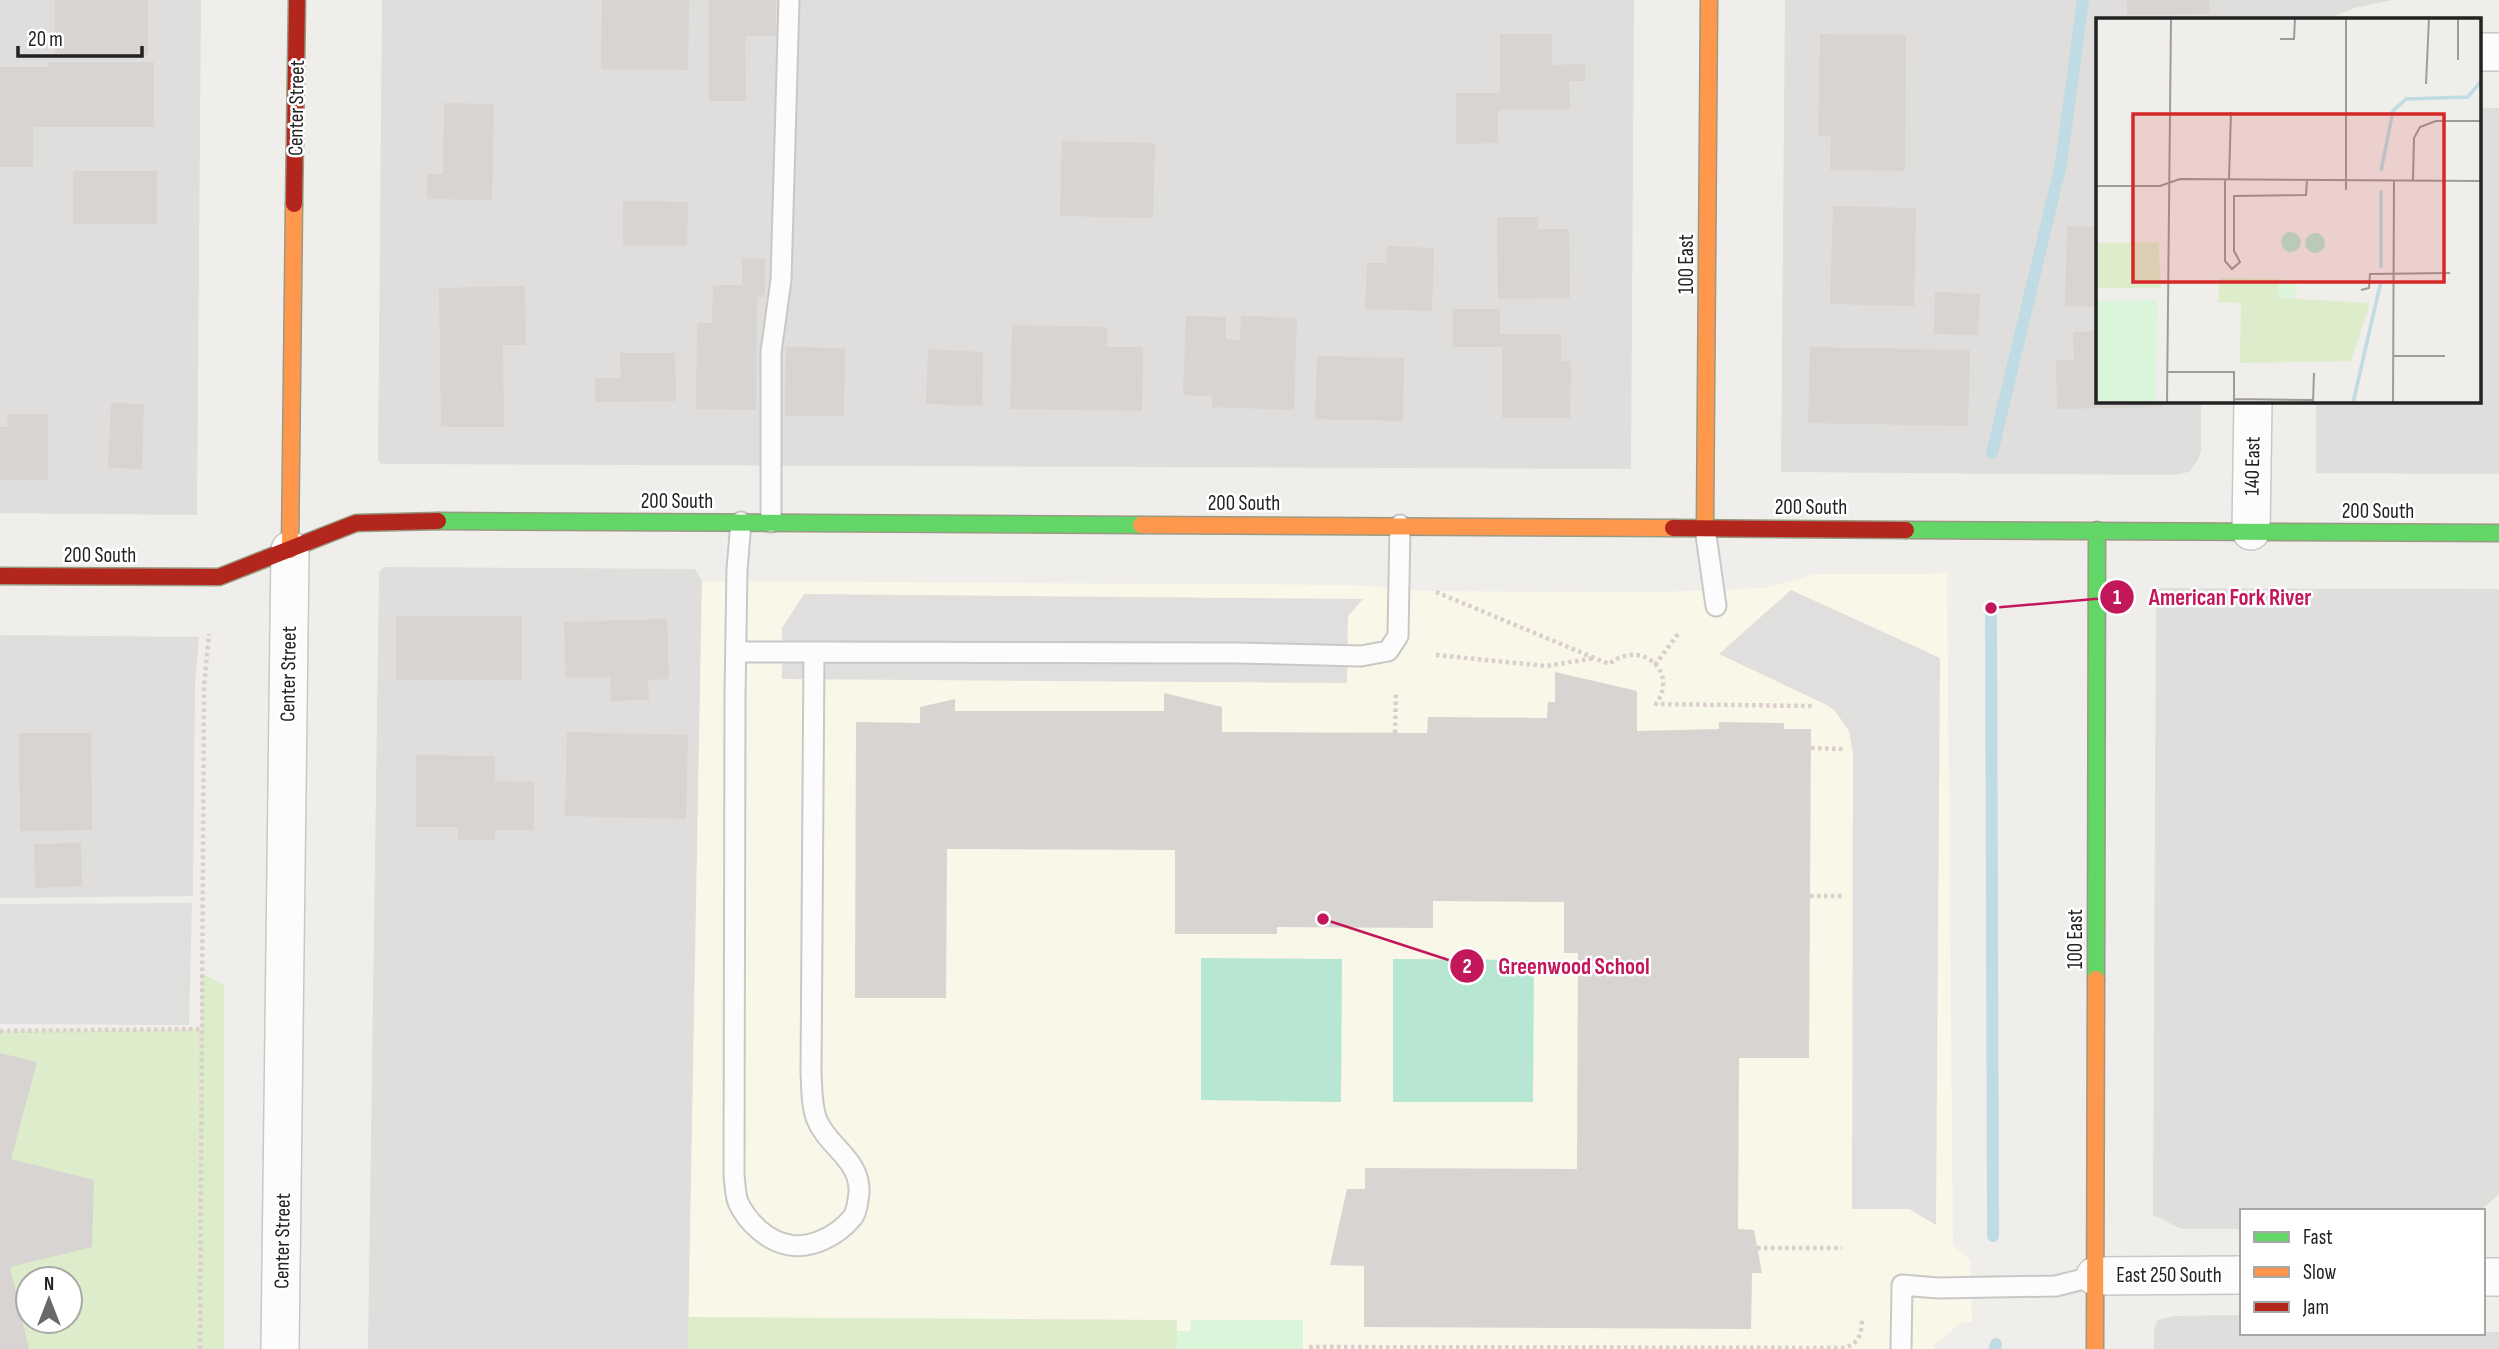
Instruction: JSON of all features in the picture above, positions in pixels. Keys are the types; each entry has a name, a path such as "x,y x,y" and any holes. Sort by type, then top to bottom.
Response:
{"street":[{"name":"Center Street","path":"280,1349 297,0"},
{"name":"100 East","path":"1705,528 1709,0"},
{"name":"140 East","path":"2251,531 2253,402"},
{"name":"200 South","path":"0,576 219,577 356,523 374,521 2499,533"},
{"name":"100 East","path":"2095,1349 2097,530"},
{"name":"East 250 South","path":"2095,1276 2240,1275"}],"lane":[{"path":"771,522 771,352 781,280 789,0"},
{"path":"741,522 737,570 736,652 734,1175 738,1201 753,1223 769,1238 791,1245 818,1243 837,1232 854,1217 859,1191 857,1173 818,1122 813,1102 814,652"},
{"path":"736,652 1237,653 1361,656 1388,651 1398,636 1400,525"},
{"path":"1705,528 1716,606"},
{"path":"1901,1349 1902,1285 1938,1288 2056,1286 2095,1276"}],"path":[{"path":"1436,592 1609,664 1618,657 1640,654 1655,665 1663,678 1663,689 1656,704 1812,706"},
{"path":"200,1349 204,687 209,634"},
{"path":"1655,665 1678,634"},
{"path":"1436,655 1546,666 1595,658"},
{"path":"1395,733 1396,691"},
{"path":"1811,748 1843,749"},
{"path":"1810,896 1843,896"},
{"path":"0,1031 201,1029"},
{"path":"1757,1248 1842,1248"},
{"path":"1311,1349 1845,1348 1856,1343 1861,1336 1862,1320"}],"shaded area":[{"path":"0,0 201,0 197,515 0,513"},
{"path":"382,0 1634,0 1631,469 381,464 378,461"},
{"path":"1785,0 2393,0 2354,8 2330,18 2096,18 2096,402 2201,402 2201,451 2189,472 2173,475 1781,472"},
{"path":"2482,108 2499,108 2499,474 2316,473 2316,402 2482,402"},
{"path":"384,567 695,569 702,581 688,1349 368,1349 379,572"},
{"path":"1947,572 1953,1245 1970,1260 1972,1322 1963,1322 1935,1343 1934,1349 688,1349 702,581 1354,585 1424,591 1659,592 1764,588 1815,574"},
{"path":"2156,588 2499,589 2499,1194 2482,1209 2240,1209 2240,1229 2181,1229 2153,1215"},
{"path":"1791,590 1940,658 1936,1225 1909,1209 1852,1209 1853,753 1849,731 1829,706 1719,654"},
{"path":"804,594 1363,599 1348,616 1347,683 782,679 782,628"},
{"path":"0,635 199,637 195,685 193,896 0,898"},
{"path":"192,903 189,1025 0,1024 0,904"},
{"path":"2240,1315 2240,1335 2485,1335 2485,1332 2499,1332 2499,1349 2154,1349 2154,1329 2158,1320 2175,1316"}],"green space":[{"path":"1201,958 1342,959 1341,1102 1201,1100"},
{"path":"1393,959 1534,960 1533,1102 1393,1102"},
{"path":"201,973 224,985 224,1349 0,1349 0,1031 201,1029"},
{"path":"688,1317 1177,1320 1177,1349 688,1349"},
{"path":"1191,1320 1303,1320 1303,1349 1177,1349 1177,1331 1190,1331"}],"building":[{"path":"55,0 148,0 148,55 55,55"},
{"path":"602,0 689,0 688,70 601,69"},
{"path":"709,0 776,0 776,36 745,36 746,101 709,101"},
{"path":"2127,0 2209,0 2210,14 2127,15"},
{"path":"1500,34 1552,34 1552,65 1585,64 1585,81 1569,81 1570,109 1498,110 1498,143 1456,144 1456,93 1500,93"},
{"path":"1820,34 1906,35 1905,171 1830,170 1831,136 1818,136"},
{"path":"48,62 154,62 154,127 33,127 33,167 0,167 0,67 48,67"},
{"path":"444,103 494,104 492,200 427,199 427,174 443,174"},
{"path":"2096,121 2096,207 2095,207"},
{"path":"1062,141 1155,143 1153,218 1060,216"},
{"path":"73,171 157,171 157,224 73,224"},
{"path":"623,201 688,202 687,246 623,245"},
{"path":"1833,206 1916,208 1914,306 1830,304"},
{"path":"1497,217 1538,217 1538,229 1569,229 1570,298 1498,299"},
{"path":"2067,226 2096,227 2096,307 2065,306"},
{"path":"1387,246 1434,248 1432,311 1365,309 1367,263 1386,263"},
{"path":"742,258 765,259 765,297 757,297 756,410 696,409 697,323 712,323 713,285 742,285"},
{"path":"525,286 526,345 503,345 504,427 441,427 439,288"},
{"path":"1935,292 1980,294 1978,335 1934,334"},
{"path":"1453,309 1500,309 1500,334 1561,334 1561,361 1571,361 1570,418 1502,418 1502,347 1453,347"},
{"path":"1186,316 1226,317 1226,339 1240,340 1241,316 1297,318 1294,410 1212,407 1212,396 1183,395"},
{"path":"1012,325 1107,327 1107,347 1143,347 1142,411 1010,409"},
{"path":"2096,331 2096,402 2162,402 2162,407 2057,409 2056,360 2074,360 2073,332"},
{"path":"786,347 845,348 844,416 785,416"},
{"path":"1810,347 1970,350 1968,426 1808,423"},
{"path":"928,349 983,352 982,406 926,404"},
{"path":"620,353 675,353 676,401 595,402 595,378 621,378"},
{"path":"1317,356 1404,358 1403,421 1315,419"},
{"path":"111,403 144,404 142,469 108,468"},
{"path":"7,414 48,414 48,480 0,480 0,427 8,427"},
{"path":"396,616 522,616 522,680 396,680"},
{"path":"667,619 669,679 648,680 649,700 611,701 610,677 566,678 564,622"},
{"path":"1555,672 1637,691 1637,731 1719,729 1719,722 1784,723 1784,729 1811,729 1809,1058 1739,1058 1738,1229 1754,1230 1762,1273 1752,1273 1751,1329 1364,1327 1364,1266 1330,1265 1347,1189 1365,1189 1365,1168 1577,1169 1578,953 1564,953 1564,902 1433,901 1433,928 1277,927 1277,934 1175,934 1175,850 947,849 946,998 855,998 856,722 920,723 920,707 955,699 955,711 1164,711 1164,693 1222,707 1222,732 1427,733 1428,717 1547,718 1548,702 1555,702"},
{"path":"567,732 688,735 686,819 565,816"},
{"path":"19,733 91,733 92,830 20,831"},
{"path":"416,755 495,756 495,781 534,782 534,830 495,830 495,840 458,840 458,827 416,827"},
{"path":"81,843 82,886 35,888 34,844"},
{"path":"0,1053 37,1062 11,1159 94,1180 92,1247 10,1267 14,1284 14,1335 26,1335 29,1349 0,1349"}],"waterway":[{"path":"1992,453 2061,164 2083,0"},
{"path":"1991,608 1993,1236"},
{"path":"1995,1349 1996,1344"}],"traffic: fast":[{"path":"438,521 1141,525"},
{"path":"1906,530 2499,533"},
{"path":"2096,979 2097,530"}],"traffic: slow":[{"path":"1705,528 1709,0"},
{"path":"290,550 294,204"},
{"path":"1141,525 1673,528"},
{"path":"2095,1349 2096,979"}],"traffic: jam":[{"path":"294,204 297,0"},
{"path":"0,576 219,577 356,523 438,521"},
{"path":"1673,528 1906,530"}],"place":[{"name":"American Fork River","path":"1991,608"},
{"name":"Greenwood School","path":"1323,919"}]}
